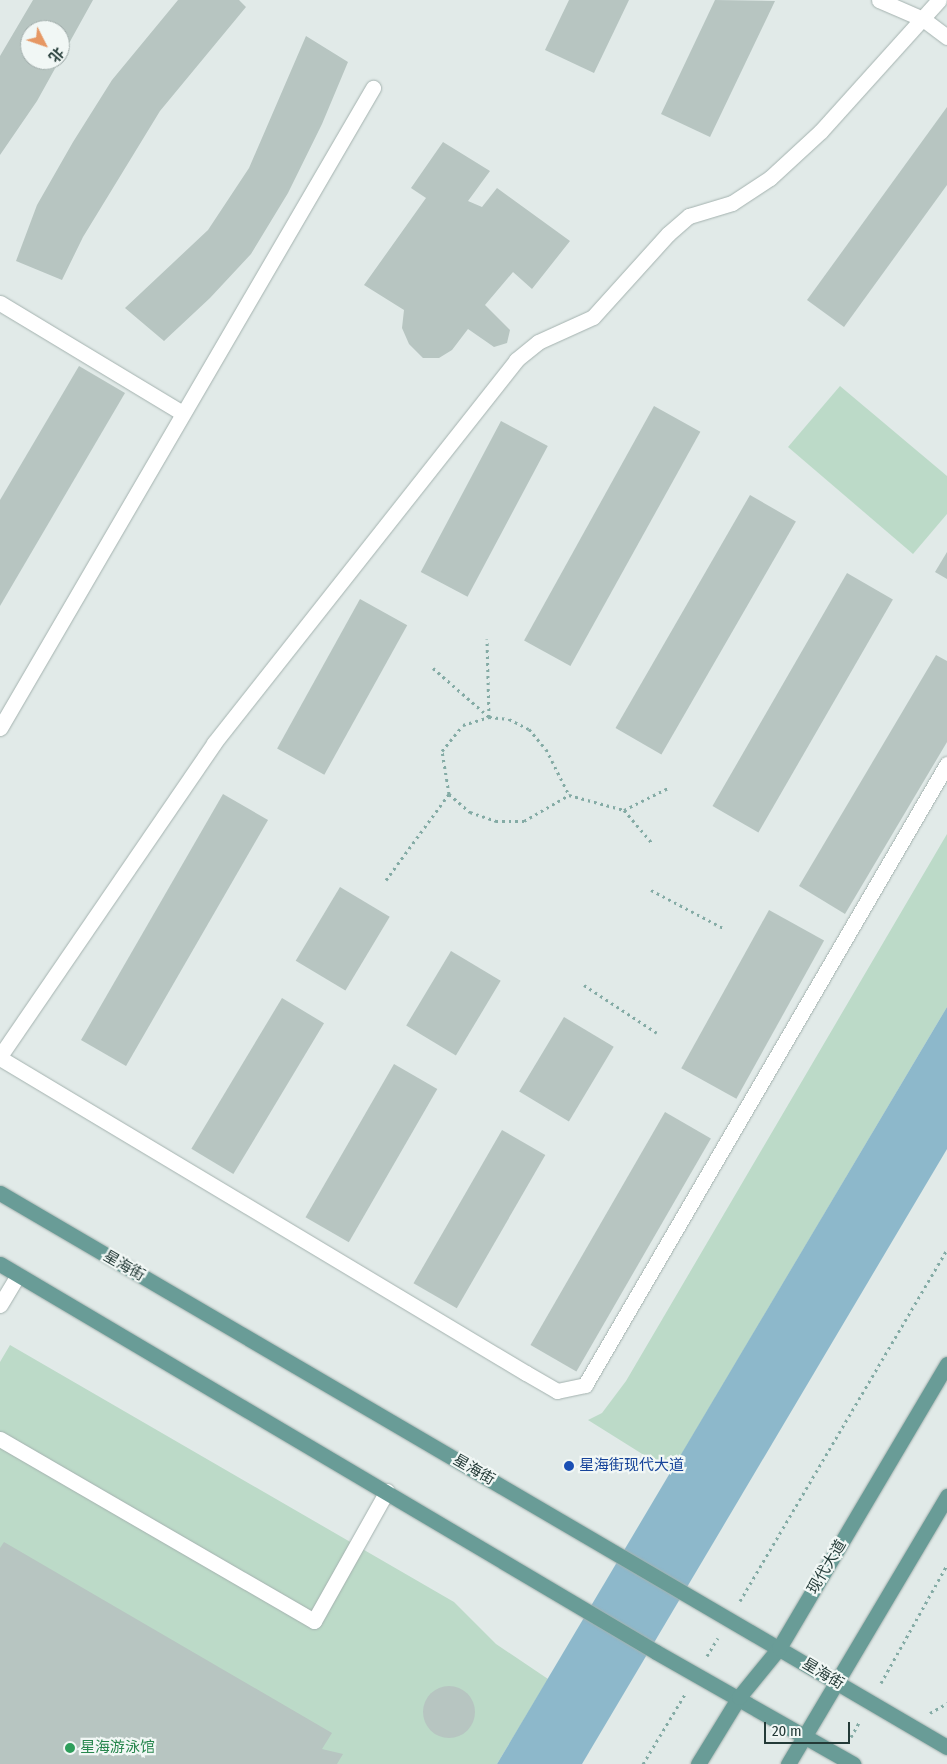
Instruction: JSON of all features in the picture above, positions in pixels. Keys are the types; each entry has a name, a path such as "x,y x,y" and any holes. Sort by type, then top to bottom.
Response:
{"main road":[{"name":"星海街","path":"0,1193 947,1747"},
{"path":"0,1264 576,1601 656,1652 847,1760"},
{"name":"现代大道","path":"698,1764 738,1697 779,1648 947,1364"},
{"path":"788,1764 947,1496"}],"street":[{"path":"879,0 923,19 947,38"},
{"path":"939,0 821,131 770,178 732,203 689,216 668,234 593,317 538,342 516,360 214,743 0,1057 557,1391 585,1385 947,764"},
{"path":"0,728 373,88"},
{"path":"0,303 182,413"},
{"path":"0,1305 18,1275"},
{"path":"0,1439 314,1621 387,1491"}],"path":[{"path":"487,639 489,717"},
{"path":"433,668 489,717"},
{"path":"569,795 546,749 529,729 509,719 489,717 464,725 442,751 449,794 470,812 496,821 524,821 569,795 624,810 652,843"},
{"path":"624,810 668,788"},
{"path":"386,880 449,794"},
{"path":"651,890 723,928"},
{"path":"584,985 657,1033"},
{"path":"643,1764 947,1250"},
{"path":"847,1760 870,1702 947,1565"}],"green space":[{"path":"840,386 947,476 947,514 913,554 788,447"},
{"path":"947,834 947,1007 671,1472 588,1420 602,1413 626,1381"},
{"path":"10,1345 454,1602 496,1644 548,1679 497,1764 0,1764 0,1362"}],"water":[{"path":"947,1007 947,1149 582,1764 497,1764"}],"building":[{"path":"33,0 93,0 70,42 70,20 21,20"},
{"path":"178,0 239,0 246,7 160,111 83,237 62,280 16,261 37,205 73,142 112,80"},
{"path":"569,0 629,0 594,73 545,50"},
{"path":"715,0 775,1 710,137 661,114"},
{"path":"20,22 20,70 54,70 37,101 0,155 0,56"},
{"path":"306,36 348,62 322,124 288,193 251,254 210,298 164,341 125,308 208,230 249,168"},
{"path":"947,107 947,185 844,327 807,300"},
{"path":"443,142 490,171 468,201 482,207 497,188 570,241 532,289 513,272 485,305 510,330 507,343 494,347 468,329 452,350 439,358 423,358 409,344 402,328 404,310 364,285 426,198 411,188"},
{"path":"79,366 125,393 0,606 0,500"},
{"path":"654,406 700,432 570,666 524,640"},
{"path":"501,421 548,446 468,597 421,572"},
{"path":"750,495 796,522 661,754 616,728"},
{"path":"947,552 947,579 935,572"},
{"path":"847,573 893,600 758,832 712,806"},
{"path":"360,599 407,625 324,775 277,749"},
{"path":"936,655 947,661 947,742 845,914 799,886"},
{"path":"223,794 268,820 126,1066 81,1040"},
{"path":"340,887 390,917 345,991 296,961"},
{"path":"769,910 824,941 736,1099 681,1068"},
{"path":"451,951 501,981 456,1055 406,1026"},
{"path":"282,998 324,1023 233,1174 191,1149"},
{"path":"564,1017 614,1047 569,1121 519,1092"},
{"path":"394,1064 437,1089 349,1242 306,1217"},
{"path":"665,1112 711,1138 576,1371 530,1345"},
{"path":"502,1130 545,1155 457,1308 414,1283"},
{"path":"4,1542 332,1733 322,1749 343,1754 337,1764 0,1764 0,1548"},
{"path":"449,1686 459,1688 467,1694 473,1702 475,1712 473,1722 467,1730 459,1736 449,1738 439,1736 431,1730 425,1722 423,1712 425,1702 431,1694 439,1688"}],"place":[{"name":"星海街现代大道","path":"569,1466"},
{"name":"星海游泳馆","path":"70,1748"}]}
